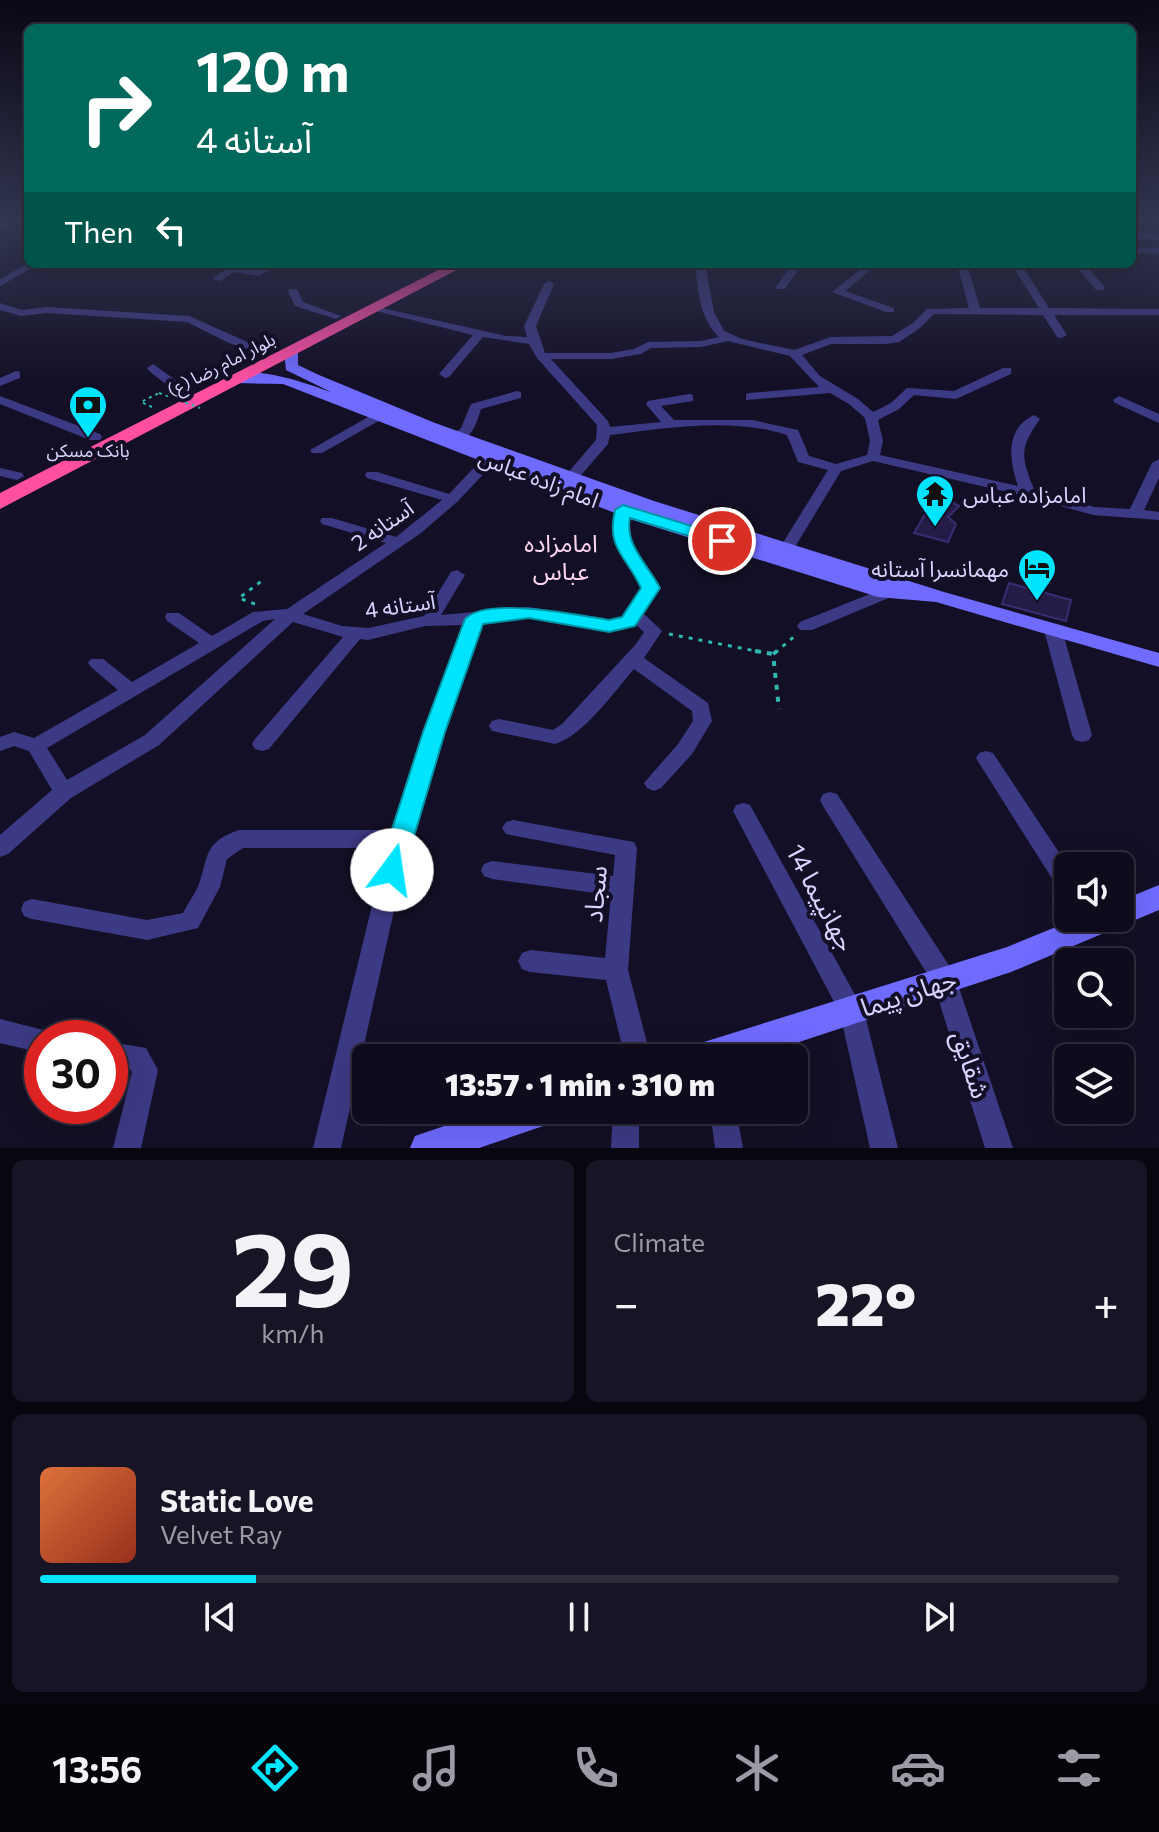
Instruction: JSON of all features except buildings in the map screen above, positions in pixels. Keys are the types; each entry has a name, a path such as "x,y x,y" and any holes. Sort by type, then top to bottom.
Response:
{"highway":[{"name":"بلوار امام رضا (ع)","path":"6,477 95,437 156,400 184,392 416,277"},
{"name":"بلوار امام رضا (ع)","path":"0,502 236,378 291,359 373,309 436,277"}],"street":[{"path":"217,279 221,277"},
{"path":"703,277 714,325 728,338"},
{"path":"781,287 788,277"},
{"path":"857,277 837,292 890,310"},
{"path":"966,277 976,312"},
{"path":"1024,277 1061,335"},
{"path":"1090,277 1100,288"},
{"path":"549,284 530,326 533,341 541,356 603,424 603,441 570,479"},
{"path":"293,291 299,304 336,316"},
{"path":"83,298 80,307 91,314"},
{"path":"0,306 21,313 47,310 189,319 233,341 264,352"},
{"path":"373,309 533,341"},
{"path":"541,356 611,356 637,352 648,345 701,344 728,338 794,354 835,340 886,343 909,334 931,311 1159,312"},
{"path":"445,374 481,333"},
{"path":"794,354 817,380 853,399 872,418 878,441 873,457"},
{"path":"265,377 291,359"},
{"name":"امام زاده عباس","path":"291,359 334,389 570,479 937,596 1159,661"},
{"path":"153,368 184,392"},
{"path":"872,418 895,406 911,391 956,395 1007,371"},
{"path":"0,382 16,375"},
{"name":"امام زاده عباس","path":"236,378 285,380 623,510 885,593 937,596"},
{"path":"750,397 834,389"},
{"path":"458,437 467,430 475,407 517,395"},
{"path":"669,423 652,404 689,398"},
{"path":"0,400 95,437"},
{"path":"1119,400 1159,419"},
{"path":"317,450 377,416"},
{"path":"1028,492 1016,460 1017,440 1034,419"},
{"path":"603,432 669,423 775,425 793,433 803,459 836,468 873,457 1028,492 1093,511 1159,516"},
{"name":"آستانه 2","path":"286,614 398,542 452,499 489,460"},
{"path":"1135,515 1159,463"},
{"path":"787,549 836,468"},
{"path":"372,475 452,499"},
{"path":"499,726 555,737 569,729 633,659 653,631 635,615 651,588 641,568 622,543 619,530 623,510"},
{"path":"327,521 398,542"},
{"path":"429,621 457,575"},
{"path":"806,626 885,593"},
{"name":"آستانه 4","path":"286,614 355,634 383,632 429,621 529,612 609,626 628,622 635,615"},
{"path":"36,746 259,616 286,614"},
{"path":"0,848 64,792 152,740 286,614"},
{"path":"173,617 212,644"},
{"path":"327,1148 399,839 475,619"},
{"path":"1053,630 1082,735"},
{"path":"262,744 355,634"},
{"path":"633,659 701,708 703,721 685,749 654,783"},
{"path":"97,663 131,691"},
{"path":"0,744 14,739 36,746 64,792"},
{"path":"986,758 1054,862"},
{"name":"شقایق","path":"830,800 945,981 999,1148"},
{"name":"جهانپیما 14","path":"743,811 852,1011 884,1148"},
{"name":"سجاد","path":"513,828 626,848 616,970 634,1044"},
{"path":"32,909 147,930 190,921 209,887 217,854 239,839 399,839"},
{"path":"492,870 623,887"},
{"name":"جهان پیما","path":"1134,906 1159,897"},
{"name":"جهان پیما","path":"752,1044 1011,959 1072,932"},
{"path":"530,961 616,970"},
{"path":"0,1031 24,1037"},
{"path":"127,1148 145,1070 137,1057 128,1056"},
{"path":"427,1148 500,1124"},
{"path":"625,1148 626,1124"},
{"path":"725,1124 729,1148"}],"path":[{"path":"156,400 200,408"},
{"path":"263,580 239,598 286,614"},
{"path":"773,654 806,626"},
{"path":"653,631 773,654"},
{"path":"773,654 779,709"}],"place":[{"name":"بانک مسکن","path":"88,439"},
{"name":"امامزاده عباس","path":"935,528"},
{"name":"مهمانسرا آستانه","path":"1037,602"}],"district":[{"name":"امامزاده عباس","path":"561,556"}],"route":[{"path":"392,870 434,732 475,619 529,612 609,626 628,622 651,588 641,568 622,543 619,530 623,510 722,541"}]}
